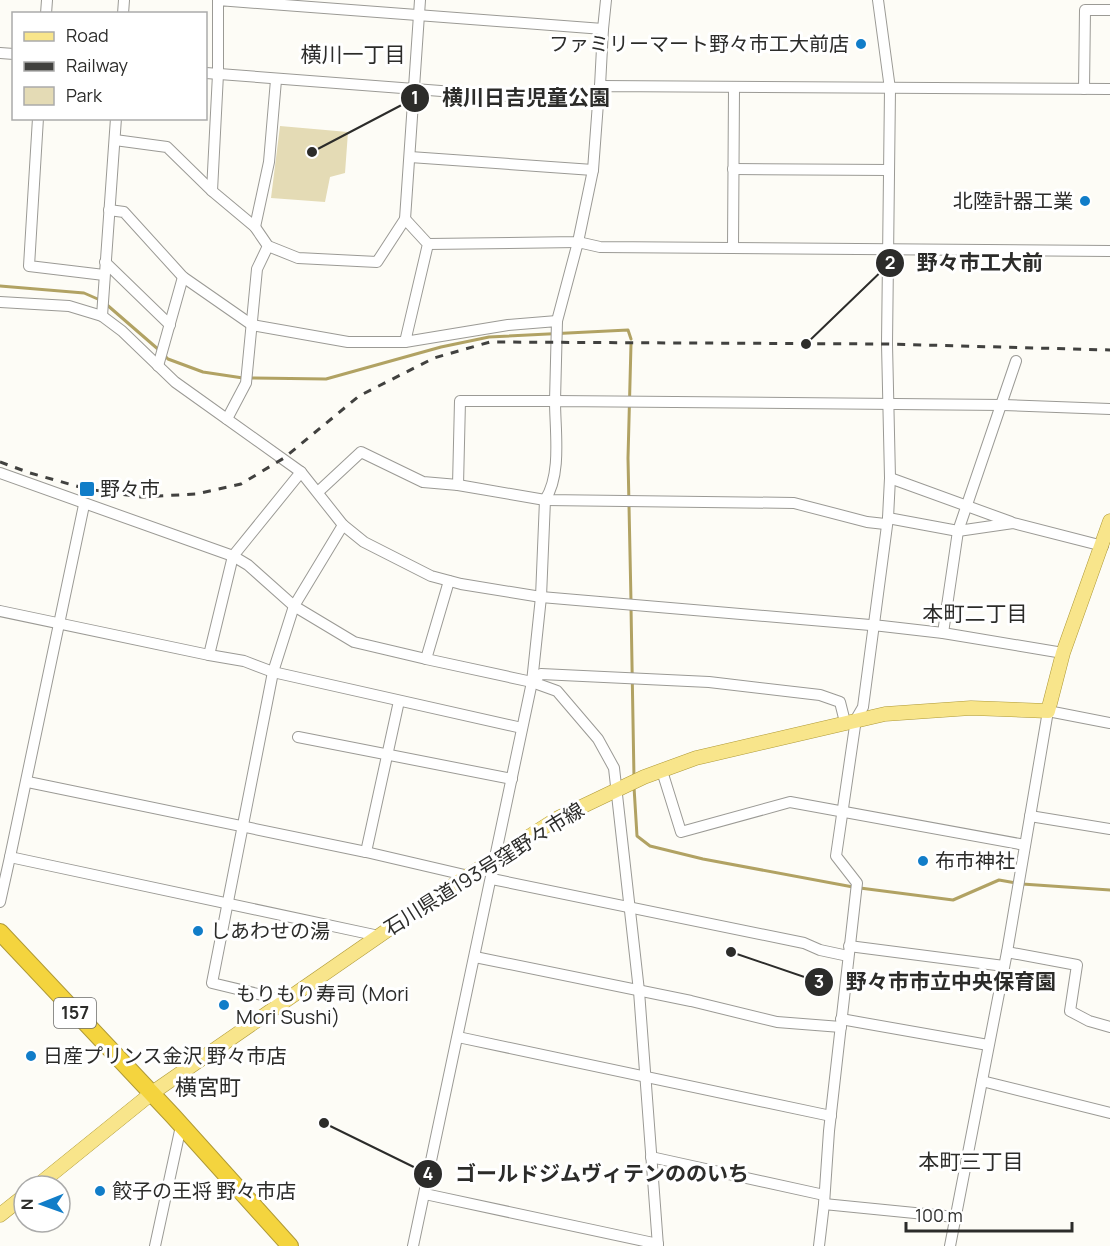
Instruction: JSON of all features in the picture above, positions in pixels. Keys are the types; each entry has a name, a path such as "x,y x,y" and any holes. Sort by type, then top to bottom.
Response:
{"highway":[{"name":"157","path":"0,932 152,1093 290,1246"}],"main road":[{"path":"1047,711 1063,653 1106,541 1110,521"},
{"name":"石川県道193号窪野々市線","path":"52,1174 152,1093 283,1000 558,818 629,784 696,758 850,721 925,710 1047,711"},
{"path":"0,1215 12,1206"}],"street":[{"path":"212,191 218,74 217,0 420,17 603,28"},
{"path":"115,140 167,147 212,191 255,227 268,246 298,258 377,262 405,219 420,0"},
{"path":"413,1246 532,682 541,597 546,500 551,491 555,454 557,328 593,170 606,0"},
{"path":"850,721 863,707 890,478 887,344 890,250 890,89 878,0"},
{"path":"1084,89 1085,5 1110,10"},
{"path":"207,73 413,91 598,103"},
{"path":"255,227 269,162 276,80"},
{"path":"600,86 1110,89"},
{"path":"733,247 735,88"},
{"path":"38,120 29,266 104,275"},
{"path":"116,120 102,307 122,331 175,382 301,472 343,525 364,542 431,576 541,597 943,633 1063,653"},
{"path":"410,157 593,170"},
{"path":"734,169 890,170"},
{"path":"109,210 124,212 183,277 252,325 348,342 405,342 508,325 557,328"},
{"path":"405,219 428,244 578,242 600,247 1110,251"},
{"path":"405,342 428,244"},
{"path":"227,419 247,379 257,269 268,246"},
{"path":"105,262 170,325"},
{"path":"158,364 183,277"},
{"path":"0,302 102,307"},
{"path":"943,633 958,531 1003,405 1016,361"},
{"path":"458,485 460,401 628,400 1003,405 1110,409"},
{"path":"318,492 361,452 423,482 458,485 546,500 794,503 867,522 886,521 958,531 1013,523"},
{"path":"209,655 233,556 301,472"},
{"path":"0,473 84,505 233,556 248,565 294,606 354,642 532,682 557,691 598,739 614,768 629,784 628,906 639,991 658,1245 425,1194"},
{"path":"890,478 1013,523 1106,541"},
{"path":"0,902 28,782 84,505"},
{"path":"283,1000 212,983 273,672 294,606 343,525"},
{"path":"426,659 449,581"},
{"path":"0,611 244,661 273,672 522,728"},
{"path":"532,682 541,674 631,678 709,682 820,695 840,702 850,721 844,813 836,856 856,888 819,1246"},
{"path":"366,852 399,701"},
{"path":"950,1246 1007,952 1047,711 1110,723"},
{"path":"298,737 512,779"},
{"path":"662,771 681,832 790,802 1025,845"},
{"path":"28,782 366,852 468,876"},
{"path":"1030,816 1110,829"},
{"path":"10,857 379,936"},
{"path":"492,879 804,943 820,950 1004,966"},
{"path":"1007,952 1077,964 1070,1011 1089,1022 1110,1027"},
{"path":"475,957 777,1022 841,1023 988,1046"},
{"path":"458,1037 831,1116"},
{"path":"982,1082 1110,1113"},
{"path":"155,1246 181,1125"},
{"path":"651,1157 824,1199 955,1217"}],"green space":[{"path":"280,126 348,132 345,173 330,177 325,202 271,198"}],"waterway":[{"path":"0,286 84,293 100,300"},
{"path":"106,304 159,350"},
{"path":"249,378 326,379 441,347 489,337 628,330 631,339"},
{"path":"631,344 628,458 631,601"},
{"path":"164,355 168,359 203,372 243,378"},
{"path":"631,607 634,778"},
{"path":"634,787 637,836 650,846 703,859 853,887"},
{"path":"860,888 953,900 999,880 1016,883"},
{"path":"1022,884 1110,890"}],"railway":[{"path":"0,462 87,489 141,497 196,494 241,484 284,458 359,396 434,358 490,342 887,344 1110,350"}],"place":[{"name":"ファミリーマート野々市工大前店","path":"861,44"},
{"name":"横川日吉児童公園","path":"312,152"},
{"name":"北陸計器工業","path":"1085,201"},
{"name":"野々市工大前","path":"806,344"},
{"name":"野々市","path":"87,489"},
{"name":"布市神社","path":"923,861"},
{"name":"しあわせの湯","path":"198,931"},
{"name":"野々市市立中央保育園","path":"731,952"},
{"name":"もりもり寿司 (Mori Mori Sushi)","path":"224,1005"},
{"name":"日産プリンス金沢 野々市店","path":"31,1056"},
{"name":"ゴールドジムヴィテンののいち","path":"324,1123"},
{"name":"餃子の王将 野々市店","path":"100,1191"}],"district":[{"name":"横川一丁目","path":"353,55"},
{"name":"本町二丁目","path":"975,614"},
{"name":"横宮町","path":"208,1087"},
{"name":"本町三丁目","path":"971,1162"}]}
